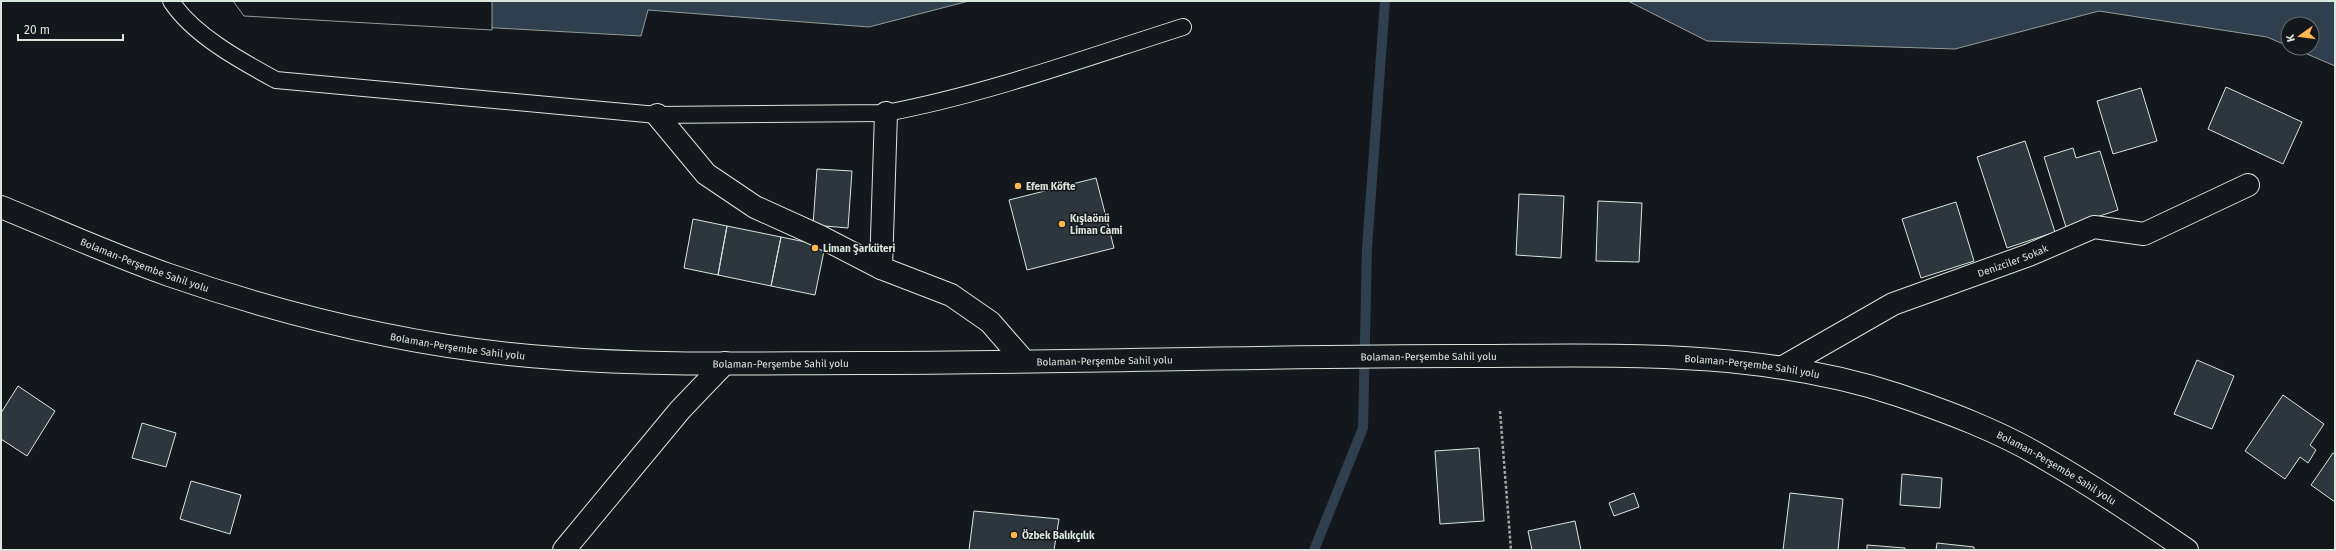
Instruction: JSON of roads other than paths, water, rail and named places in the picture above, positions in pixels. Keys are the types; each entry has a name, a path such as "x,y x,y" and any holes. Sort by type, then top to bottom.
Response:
{"main road":[{"path":"881,268 886,113"},
{"path":"657,115 706,174 755,207 819,236 881,268 951,295 990,322 1024,361"},
{"name":"Denizciler Sokak","path":"1783,367 1893,304 2029,255 2094,227 2144,234 2248,185"},
{"name":"Bolaman-Perşembe Sahil yolu","path":"1,207 176,278 240,298 374,332 468,349 556,359 725,363 1024,361 1316,356 1667,356 1783,367 1817,373 1894,394 1968,421 2040,455 2113,500 2186,550"},
{"path":"564,550 680,410 725,363"}],"lane":[{"path":"171,1 178,12 228,54 276,80 657,115 886,113 922,107 994,87 1183,27"}],"water":[{"path":"235,1 969,1 869,27 648,10 641,36 245,14"},
{"path":"1628,1 2335,1 2335,66 2312,56 2320,56 2320,16 2280,16 2280,43 2267,37 2099,11 1955,49 1707,41"}],"waterway":[{"path":"1314,550 1363,428 1367,248 1385,1"}],"place":[{"name":"Efem Köfte","path":"1018,186"},
{"name":"Kışlaönü Liman Cami","path":"1062,224"},
{"name":"Liman Şarküteri","path":"815,248"},
{"name":"Özbek Balıkçılık","path":"1014,535"}]}
